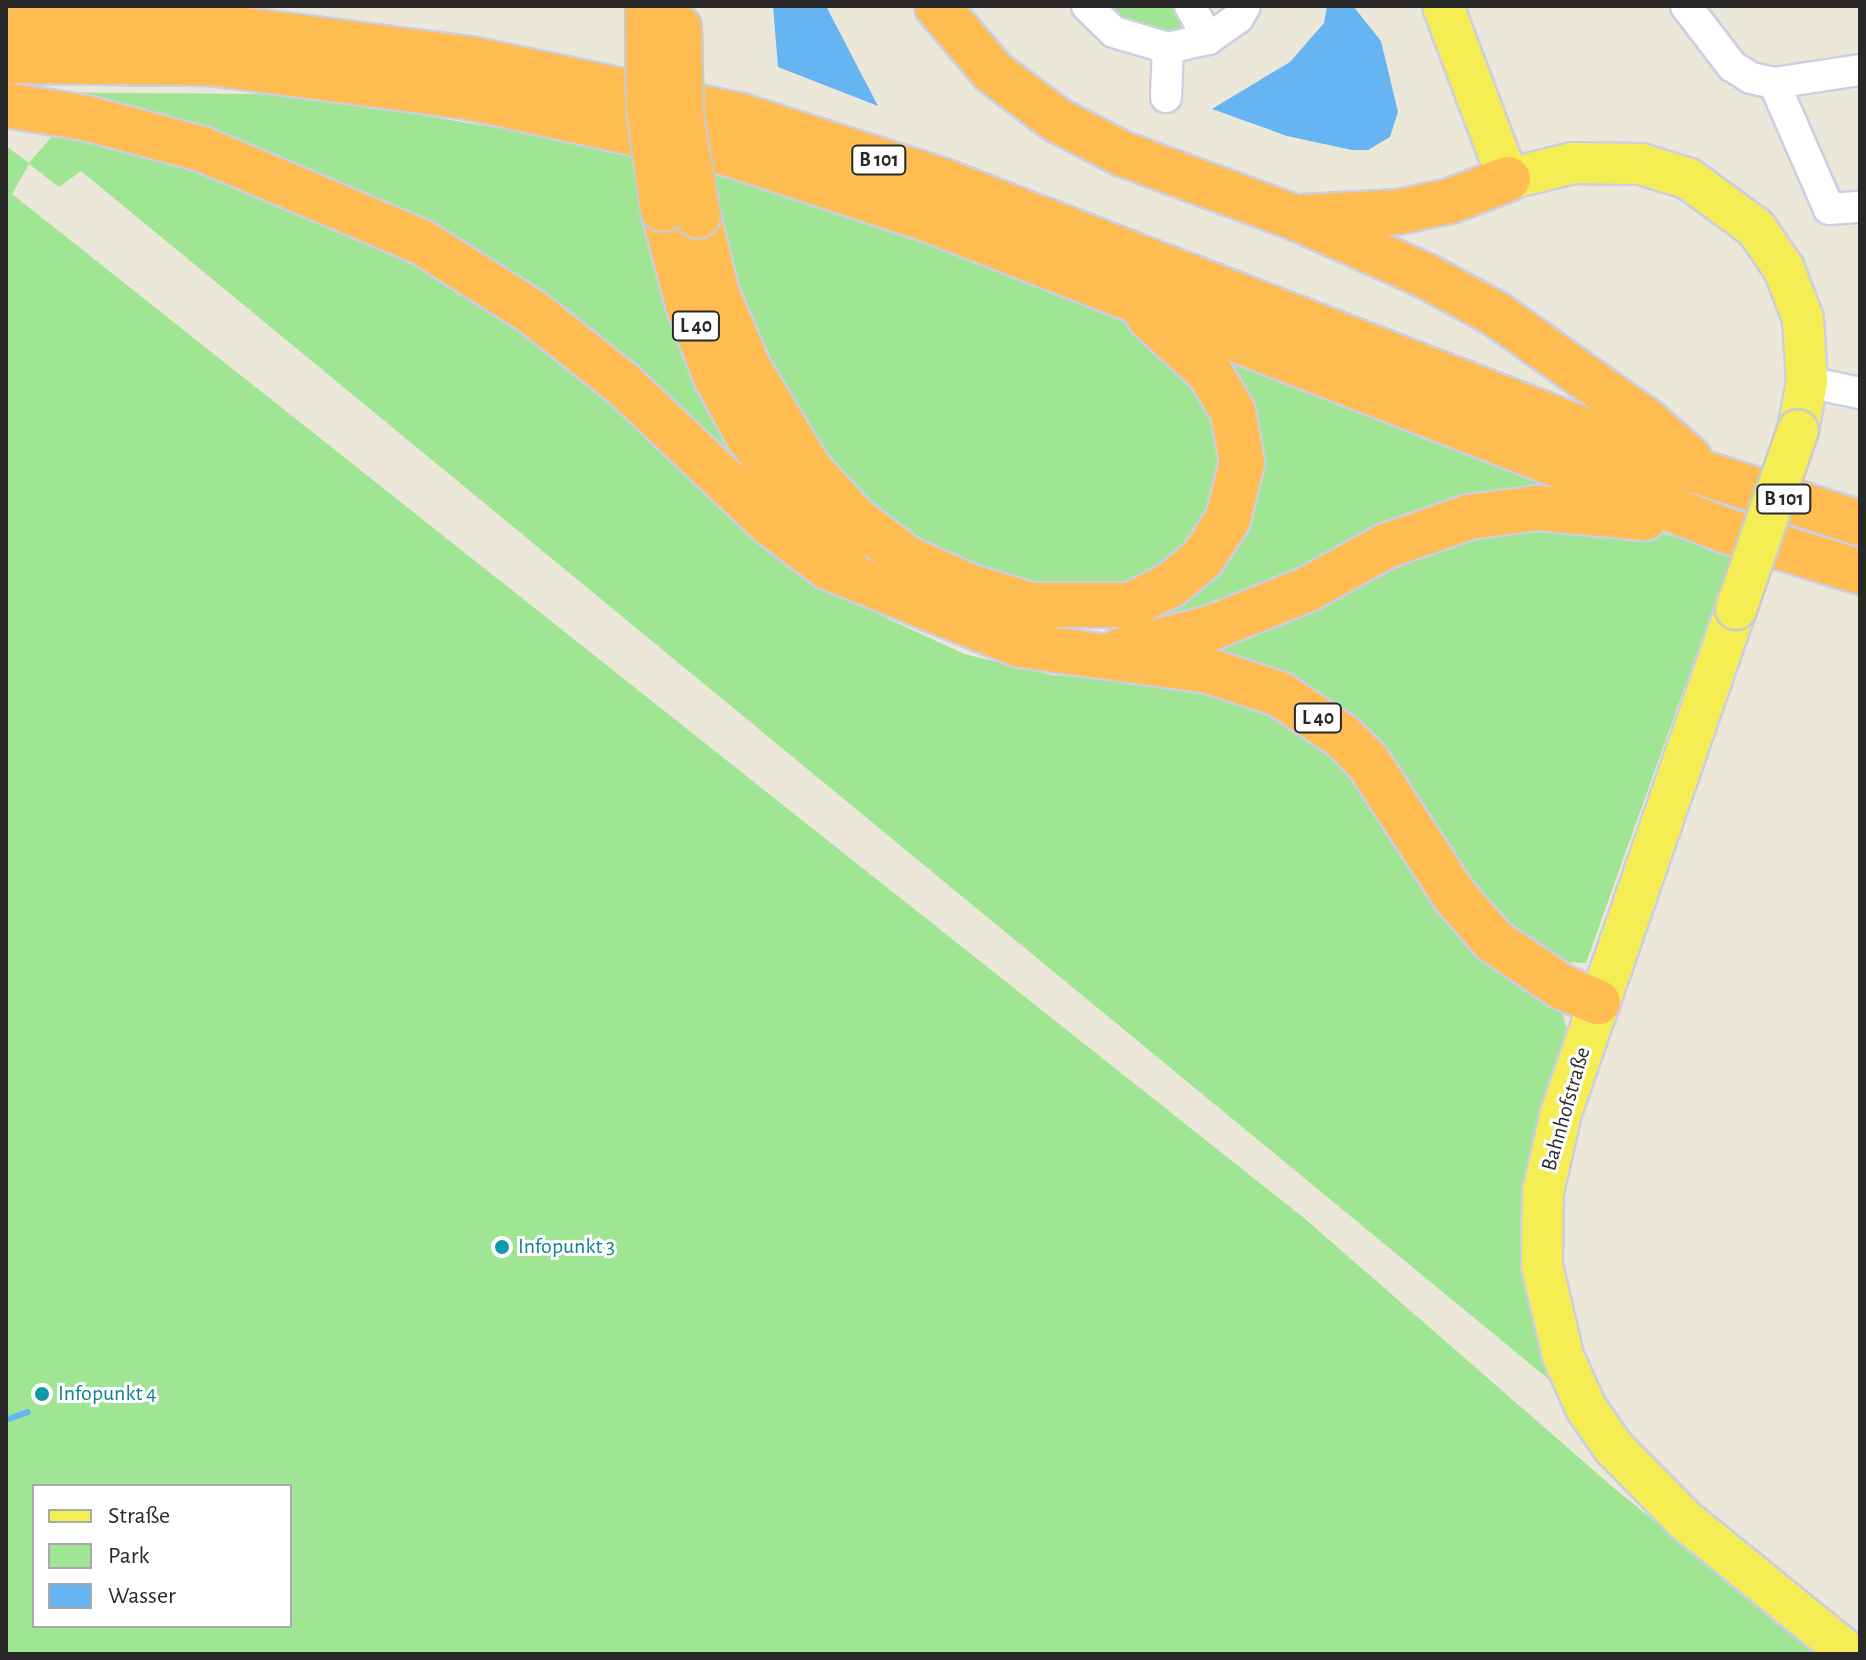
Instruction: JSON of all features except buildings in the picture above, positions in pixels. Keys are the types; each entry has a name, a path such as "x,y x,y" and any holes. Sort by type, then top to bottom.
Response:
{"highway":[{"path":"937,6 993,72 1057,120 1148,164 1296,218 1496,314 1644,419 1708,475"},
{"name":"L 40","path":"664,10 649,109 680,213 688,304 716,377 748,436 789,492 840,545 896,591 963,625 1020,645 1103,653 1240,679 1311,713 1342,736 1376,772 1473,920 1521,962 1598,1002"},
{"name":"B 101","path":"6,27 215,26 491,63 741,116 943,181 1708,475 1860,523"},
{"name":"B 101","path":"6,61 210,63 468,97 733,155 927,219 1727,531 1860,572"},
{"path":"6,105 86,118 202,149 423,243 532,312 624,385 770,523 828,567 896,591"},
{"path":"1296,218 1321,212 1398,212 1508,179"},
{"path":"680,213 744,357 810,470 855,519 908,559 971,587 1031,605 1131,605 1172,584 1202,559 1228,519 1242,462 1233,412 1210,373 1177,338 1118,294"},
{"path":"1103,653 1211,628 1308,589 1386,546 1469,517 1537,508 1597,510 1727,531"}],"main road":[{"path":"1443,6 1508,179"},
{"name":"Bahnhofstraße","path":"1508,179 1573,163 1617,162 1664,169 1714,193 1756,228 1784,269 1803,319 1807,382 1798,430 1598,1002 1561,1113 1543,1192 1547,1302 1563,1356 1586,1408 1642,1481 1850,1654"}],"street":[{"path":"1087,6 1114,32 1168,48 1208,39 1238,18 1245,6"},
{"path":"1190,6 1208,39"},
{"path":"1686,6 1732,66 1774,83 1860,70"},
{"path":"1166,97 1168,48"},
{"path":"1774,83 1829,209 1860,207"},
{"path":"1807,382 1860,393"}],"green space":[{"path":"1111,6 1191,6 1188,30 1155,34 1128,22"},
{"path":"6,92 260,94 379,108 539,135 764,187 1025,279 1564,490 1646,528 1732,555 1586,963 1548,961 1496,925 1411,798 1120,627 971,576 745,477 482,268"},
{"path":"60,127 175,152 467,285 878,614 964,654 1052,675 1232,688 1308,728 1561,1006 1567,1031 1526,1169 1522,1235 1533,1316 1552,1382 81,171 59,187 29,164 12,194 1304,1218 1615,1489 1819,1654 6,1654 6,146 29,163"}],"water":[{"path":"773,6 826,6 878,106 778,67"},
{"path":"1327,6 1353,6 1381,41 1398,112 1390,137 1368,150 1352,150 1287,136 1212,109 1290,62 1324,23"}],"waterway":[{"path":"6,1420 28,1412"}],"place":[{"name":"Infopunkt 3","path":"502,1247"},
{"name":"Infopunkt 4","path":"42,1394"}]}
